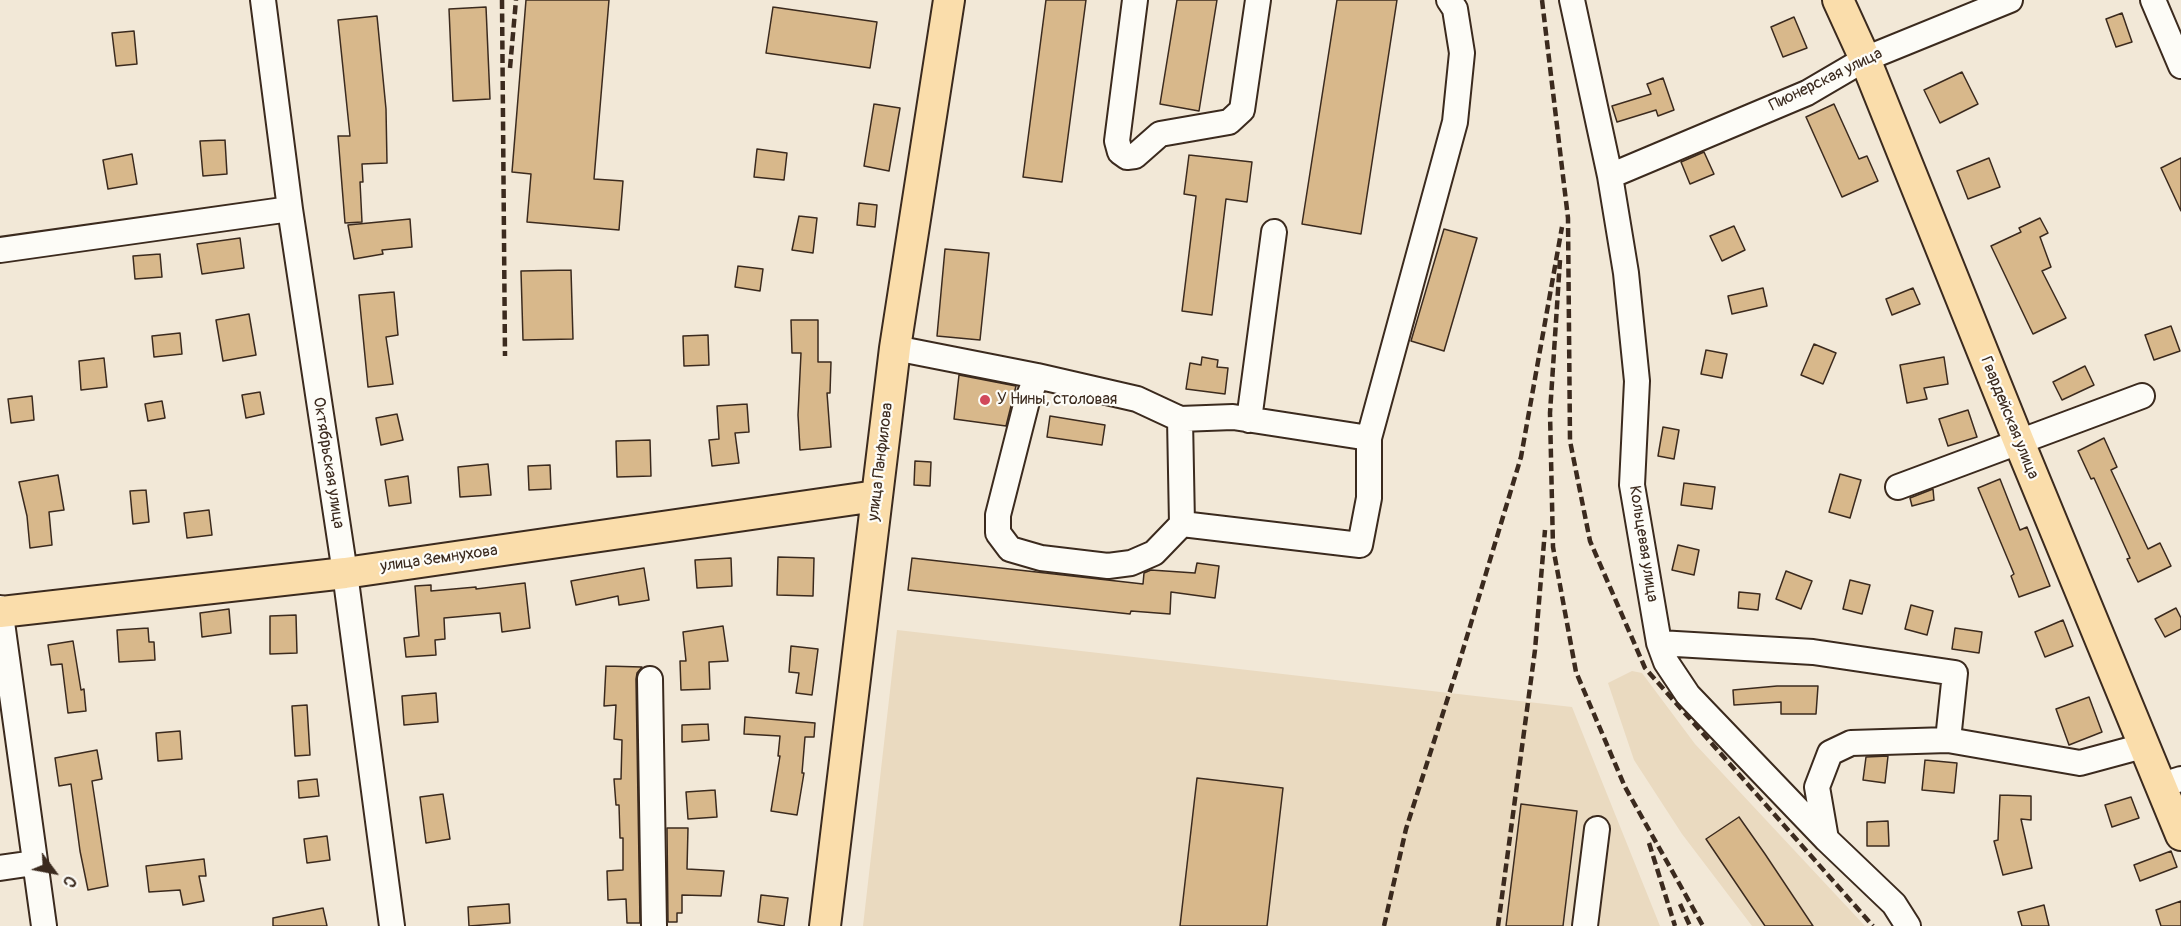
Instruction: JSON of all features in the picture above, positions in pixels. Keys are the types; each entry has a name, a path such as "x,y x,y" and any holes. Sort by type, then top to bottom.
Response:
{"main road":[{"name":"улица Панфилова","path":"825,926 895,348 950,0"},
{"name":"Гвардейская улица","path":"1838,0 1865,59 2143,746 2170,782 2181,835"},
{"name":"улица Земнухова","path":"0,611 345,573 876,496"}],"street":[{"name":"Октябрьская улица","path":"263,0 290,209 345,573 392,926"},
{"path":"1136,0 1117,141 1120,152 1127,157 1135,156 1160,134 1229,122 1242,110 1258,0"},
{"path":"1182,524 1360,545 1369,498 1369,438 1455,122 1462,53 1455,9 1449,0"},
{"name":"Кольцевая улица","path":"1572,0 1610,176 1626,273 1637,381 1632,485 1659,643 1666,662 1688,695 1826,839 1894,904 1908,926"},
{"name":"Пионерская улица","path":"1610,176 1807,93 1865,59 2010,0"},
{"path":"2153,0 2181,66"},
{"path":"0,250 290,209"},
{"path":"1249,420 1274,232"},
{"path":"895,348 1037,376 1137,399 1180,419 1233,417 1369,438"},
{"path":"1037,376 1027,401 998,515 998,533 1010,549 1041,558 1108,566 1131,563 1154,553 1182,524 1180,419"},
{"path":"1898,487 2142,396"},
{"path":"0,611 44,926"},
{"path":"1659,643 1813,652 1955,674 1948,740"},
{"path":"650,679 654,926"},
{"path":"1826,839 1817,787 1830,753 1851,743 1948,740 2080,763 2143,746"},
{"path":"1586,926 1597,829"},
{"path":"0,868 34,863"}],"shaded area":[{"path":"897,630 1572,707 1660,926 863,926"},
{"path":"1632,671 1642,673 1695,744 1865,926 1752,926 1682,834 1634,760 1608,683"}],"building":[{"path":"526,0 609,0 594,179 623,181 619,230 527,222 531,174 512,172"},
{"path":"1046,0 1086,0 1062,182 1023,177"},
{"path":"1177,0 1217,0 1199,111 1160,104"},
{"path":"1337,0 1397,0 1361,234 1302,224"},
{"path":"486,7 490,99 453,101 449,9"},
{"path":"773,7 877,22 870,68 766,53"},
{"path":"2122,13 2132,42 2116,47 2106,19"},
{"path":"377,16 386,109 387,163 362,164 363,182 360,182 362,222 345,223 338,136 350,136 338,20"},
{"path":"1794,17 1807,48 1783,57 1771,27"},
{"path":"134,31 137,64 116,66 112,33"},
{"path":"1962,72 1978,104 1940,123 1924,90"},
{"path":"1663,78 1674,110 1658,116 1656,110 1617,122 1612,106 1651,94 1647,84"},
{"path":"874,104 900,108 889,171 864,166"},
{"path":"1834,104 1859,159 1867,156 1878,181 1842,197 1806,117"},
{"path":"225,140 227,174 203,176 200,141"},
{"path":"757,149 787,153 784,180 754,177"},
{"path":"1704,152 1714,174 1690,184 1681,162"},
{"path":"132,154 137,184 108,189 103,160"},
{"path":"1189,155 1252,162 1247,202 1226,199 1212,315 1182,311 1196,196 1184,194"},
{"path":"1989,158 2000,187 1968,199 1957,171"},
{"path":"2181,158 2181,211 2161,168"},
{"path":"859,203 877,205 875,227 857,225"},
{"path":"799,216 817,218 813,253 792,250"},
{"path":"2040,218 2048,233 2040,237 2051,267 2042,271 2066,318 2033,334 1991,246 2021,232 2019,228"},
{"path":"410,219 412,247 382,250 383,254 354,259 348,225"},
{"path":"1734,226 1745,250 1722,261 1710,236"},
{"path":"1444,229 1477,238 1444,351 1411,341"},
{"path":"240,238 244,268 202,274 197,244"},
{"path":"945,249 989,253 980,340 937,336"},
{"path":"160,254 162,277 135,279 133,256"},
{"path":"738,266 763,269 760,291 735,287"},
{"path":"571,270 573,339 523,340 521,271"},
{"path":"1763,288 1767,306 1732,314 1728,296"},
{"path":"1913,288 1920,304 1892,315 1886,299"},
{"path":"394,292 398,335 386,337 393,384 368,387 359,295"},
{"path":"249,314 256,355 223,361 216,320"},
{"path":"791,320 818,320 818,362 831,362 830,393 827,393 831,447 800,450 798,415 801,353 792,353"},
{"path":"2171,326 2180,351 2154,360 2145,335"},
{"path":"180,333 182,354 154,357 152,336"},
{"path":"708,335 709,365 684,366 683,336"},
{"path":"1814,344 1836,353 1823,384 1801,375"},
{"path":"1706,350 1727,354 1722,378 1701,374"},
{"path":"1202,357 1218,360 1217,367 1228,368 1225,394 1186,389 1190,363 1201,365"},
{"path":"1944,357 1948,384 1924,388 1927,399 1907,403 1900,365"},
{"path":"104,358 107,387 81,390 79,361"},
{"path":"2085,366 2094,385 2062,400 2053,382"},
{"path":"959,375 1016,386 1006,426 954,419"},
{"path":"260,392 264,414 246,418 242,395"},
{"path":"32,396 34,420 11,423 8,399"},
{"path":"162,401 165,418 148,421 145,404"},
{"path":"747,404 749,432 735,433 739,463 712,466 709,440 719,439 717,406"},
{"path":"1968,410 1977,437 1948,446 1939,419"},
{"path":"397,414 403,440 381,445 376,418"},
{"path":"1050,416 1105,425 1102,445 1047,437"},
{"path":"1663,427 1679,430 1674,459 1658,456"},
{"path":"2104,438 2117,467 2111,470 2148,549 2160,543 2171,566 2138,582 2127,559 2130,558 2094,478 2091,479 2078,451"},
{"path":"650,440 651,476 617,477 616,441"},
{"path":"915,461 931,462 930,486 914,485"},
{"path":"488,464 491,495 460,497 458,467"},
{"path":"550,465 551,489 529,490 528,466"},
{"path":"1840,474 1861,480 1850,518 1829,512"},
{"path":"58,475 64,510 49,512 52,545 30,548 27,516 19,482"},
{"path":"408,476 411,503 389,506 385,480"},
{"path":"2000,479 2020,530 2027,527 2050,586 2019,597 2011,576 2014,574 1978,488"},
{"path":"1684,483 1715,487 1712,509 1681,505"},
{"path":"1933,489 1934,500 1912,506 1910,498"},
{"path":"146,490 149,522 133,524 130,491"},
{"path":"209,510 212,535 187,538 184,513"},
{"path":"1678,545 1699,550 1694,575 1672,570"},
{"path":"778,557 814,558 813,596 777,595"},
{"path":"731,558 732,586 697,588 695,560"},
{"path":"912,558 1143,584 1144,573 1151,570 1195,573 1197,563 1219,566 1215,598 1171,592 1170,614 1131,611 1130,614 908,590"},
{"path":"644,568 649,600 619,605 618,596 576,605 571,581"},
{"path":"1786,571 1812,581 1801,609 1776,599"},
{"path":"1850,580 1870,585 1862,614 1843,609"},
{"path":"525,583 530,628 502,632 500,613 444,618 445,639 435,640 436,655 406,657 404,638 419,636 415,586 431,585 431,591 476,587 476,589"},
{"path":"1739,592 1760,594 1758,610 1738,608"},
{"path":"1911,605 1933,611 1927,635 1905,629"},
{"path":"2176,608 2181,618 2181,629 2165,637 2155,619"},
{"path":"229,609 231,633 202,637 200,613"},
{"path":"296,615 297,653 270,654 270,616"},
{"path":"2063,620 2073,646 2045,657 2035,632"},
{"path":"723,626 728,661 709,662 710,689 681,690 680,661 686,661 683,632"},
{"path":"148,628 149,642 154,642 155,660 119,662 117,630"},
{"path":"1955,628 1982,632 1979,653 1952,649"},
{"path":"73,641 81,690 84,689 86,711 68,713 62,664 51,665 48,645"},
{"path":"791,646 818,649 812,695 796,693 799,673 789,672"},
{"path":"606,666 642,667 636,679 640,923 627,923 626,899 608,900 607,871 623,870 623,838 620,838 619,805 616,805 614,779 621,779 622,740 614,739 616,705 604,706"},
{"path":"1777,686 1818,686 1816,714 1781,714 1781,702 1734,705 1733,690"},
{"path":"436,693 438,722 404,725 402,696"},
{"path":"2089,697 2102,732 2069,745 2056,709"},
{"path":"307,705 310,755 295,756 292,706"},
{"path":"745,717 815,723 814,737 805,737 802,773 804,773 797,815 771,811 780,756 778,756 780,736 744,734"},
{"path":"708,724 709,740 682,742 682,725"},
{"path":"180,731 182,759 158,761 156,733"},
{"path":"97,750 102,779 92,781 108,886 88,890 71,784 59,786 55,758"},
{"path":"1888,756 1885,783 1863,780 1866,757"},
{"path":"1925,760 1957,763 1954,793 1922,790"},
{"path":"1197,778 1283,788 1267,926 1180,926"},
{"path":"317,779 319,796 299,798 298,781"},
{"path":"715,790 717,817 688,819 686,792"},
{"path":"443,794 450,839 426,843 420,797"},
{"path":"2000,795 2031,796 2031,820 2021,819 2032,868 2003,875 1994,841 1998,840"},
{"path":"2131,797 2139,818 2112,827 2105,805"},
{"path":"1521,804 1577,811 1563,926 1506,926"},
{"path":"1739,817 1813,926 1765,926 1706,839"},
{"path":"1888,821 1889,846 1867,846 1867,822"},
{"path":"667,828 688,828 687,869 724,871 721,896 682,895 682,913 677,913 677,922 668,922"},
{"path":"327,836 330,860 307,863 304,839"},
{"path":"2171,851 2177,867 2140,881 2134,865"},
{"path":"204,859 206,876 199,876 204,901 183,905 180,890 149,892 146,866"},
{"path":"761,895 788,898 784,926 758,922"},
{"path":"2181,901 2181,926 2161,926 2156,910"},
{"path":"509,904 510,923 469,926 468,907"},
{"path":"2044,905 2049,926 2022,926 2018,912"},
{"path":"323,908 327,926 273,926 273,918"}],"railway":[{"path":"502,0 505,356"},
{"path":"510,68 516,0"},
{"path":"1542,0 1568,218 1570,441 1590,541 1645,668 1873,926"},
{"path":"1384,926 1406,829 1521,457 1562,227"},
{"path":"1560,260 1550,413 1553,547 1576,672 1625,787 1703,926"},
{"path":"1498,926 1535,650 1545,530"},
{"path":"1649,843 1675,926"},
{"path":"1680,904 1690,926"}],"place":[{"name":"У Нины, столовая","path":"985,400"}]}
